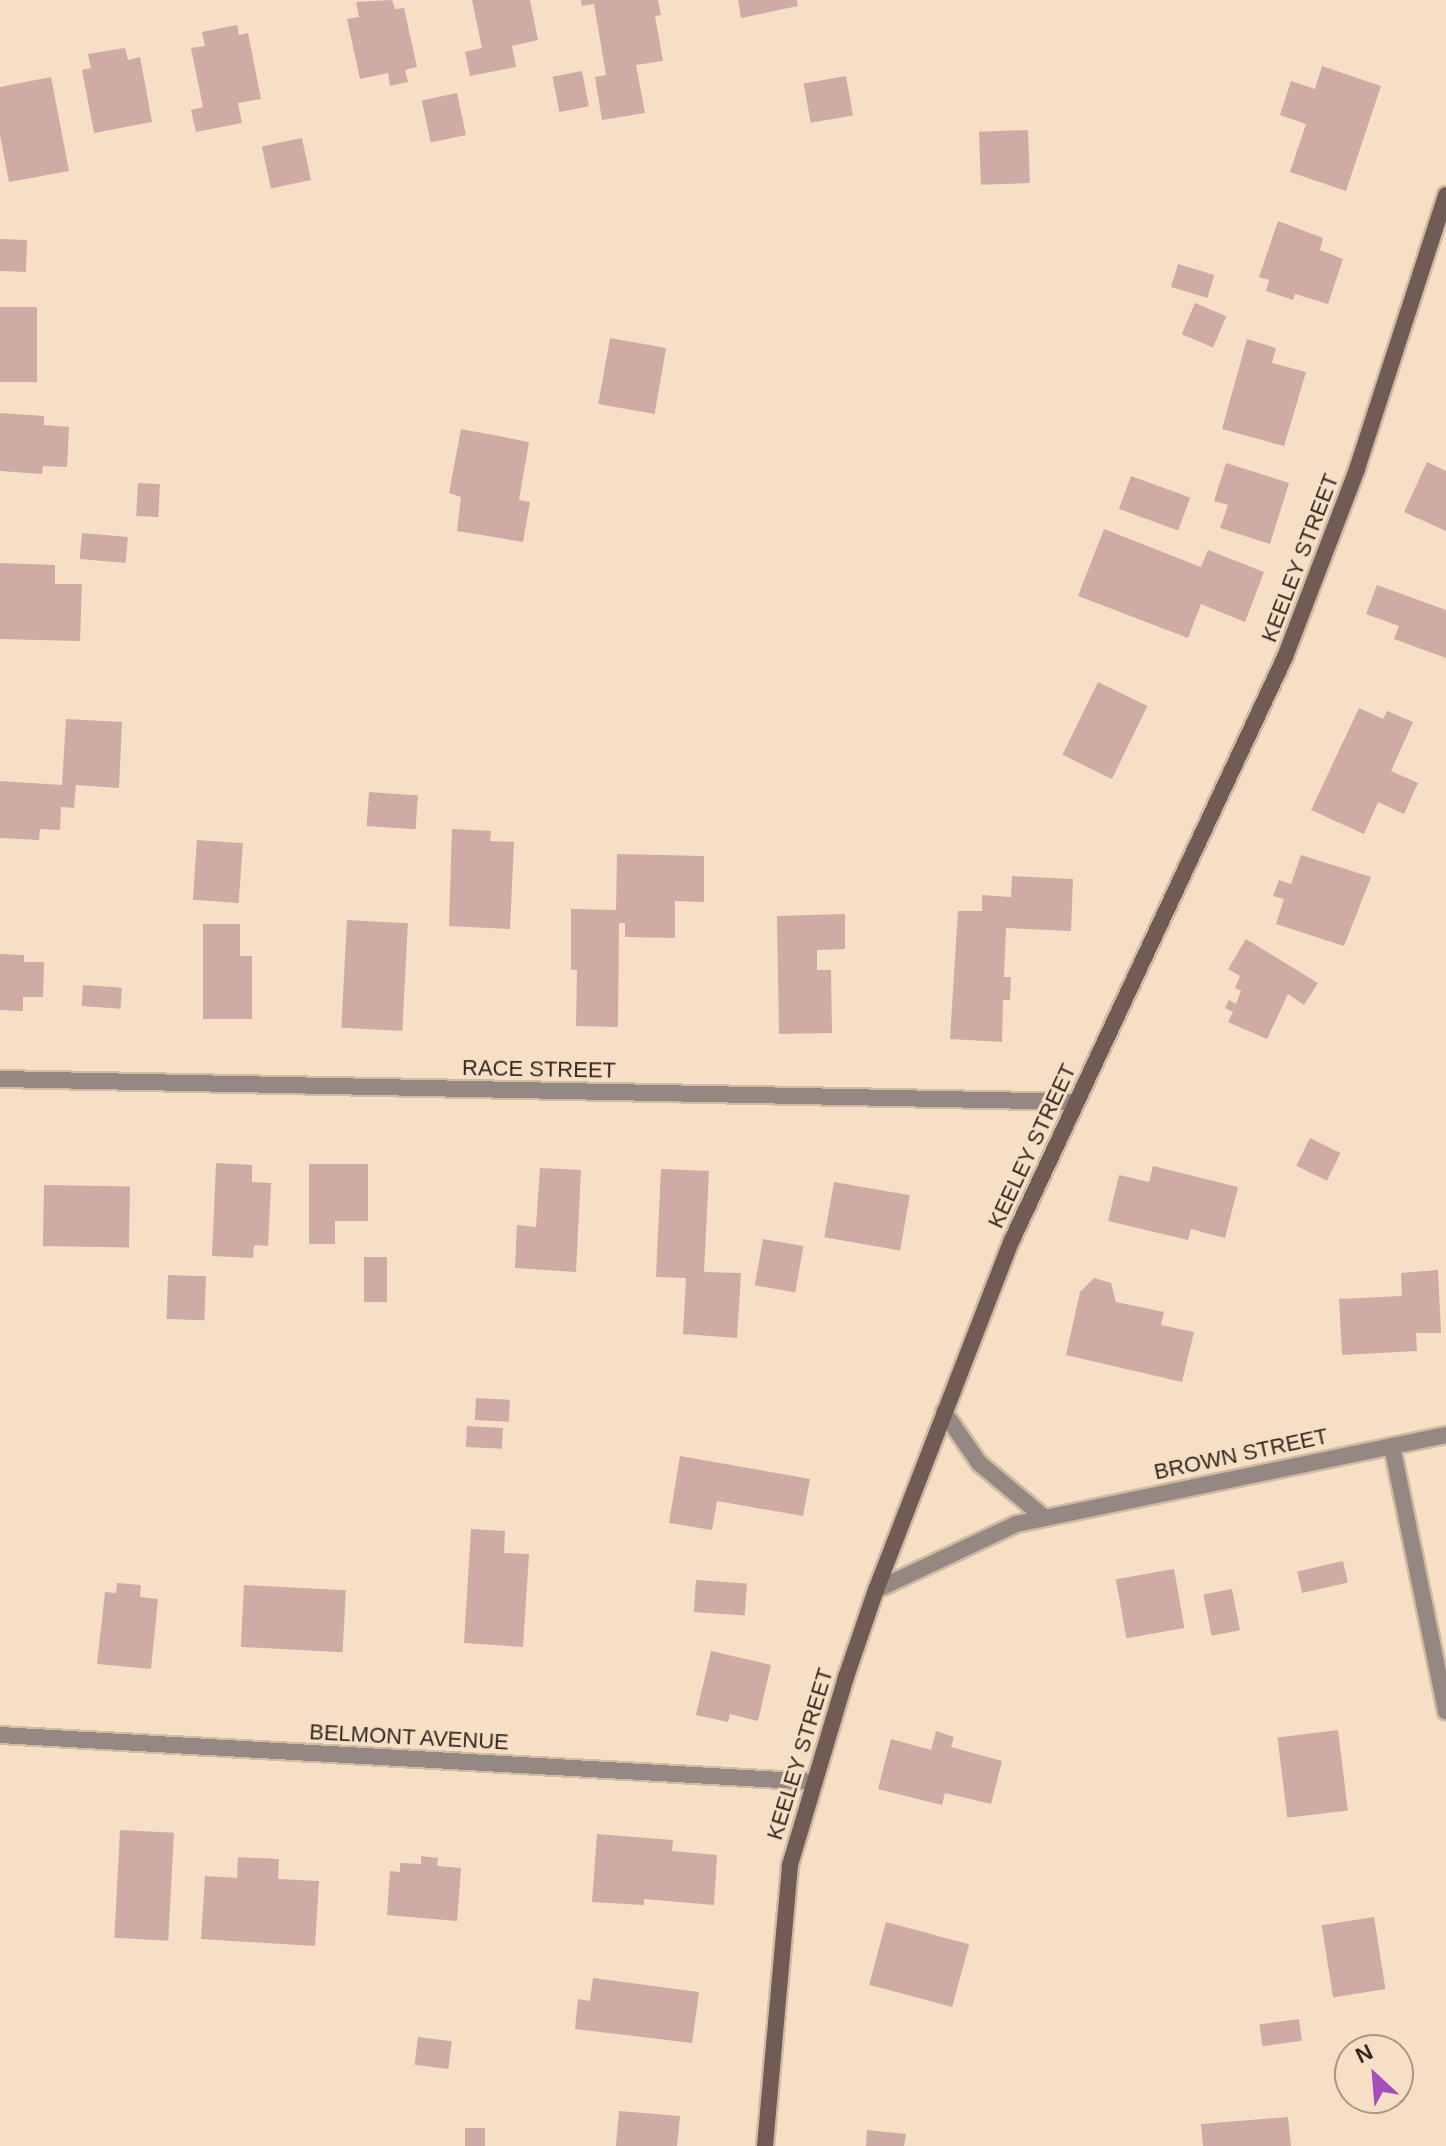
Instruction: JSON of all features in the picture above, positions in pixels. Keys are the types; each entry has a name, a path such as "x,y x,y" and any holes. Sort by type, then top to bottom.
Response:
{"street":[{"name":"KEELEY STREET","path":"765,2146 790,1865 876,1590 1012,1240 1285,657 1357,469 1446,195"},
{"name":"RACE STREET","path":"0,1079 1076,1102"},
{"path":"944,1412 979,1463 1045,1518"},
{"name":"BROWN STREET","path":"876,1590 1016,1524 1446,1435"},
{"path":"1392,1446 1446,1712"},
{"name":"BELMONT AVENUE","path":"0,1735 815,1782"}],"building":[{"path":"392,0 395,9 404,8 417,67 405,70 408,82 390,86 388,73 360,79 347,19 359,17 356,2"},
{"path":"472,0 530,0 538,40 512,46 516,67 470,76 465,52 482,48"},
{"path":"581,0 658,0 661,15 655,16 663,61 636,65 645,113 602,120 595,77 606,75 594,4 582,6"},
{"path":"738,0 797,0 798,6 741,18"},
{"path":"237,25 239,35 248,33 261,99 238,103 242,123 196,132 191,110 203,107 191,48 205,46 202,32"},
{"path":"125,48 128,60 140,57 152,122 94,133 82,70 91,68 88,54"},
{"path":"1322,66 1381,86 1346,191 1290,172 1306,124 1280,115 1291,81 1315,89"},
{"path":"582,71 589,106 559,112 553,77"},
{"path":"846,76 853,115 811,123 804,83"},
{"path":"51,77 69,171 9,182 0,135 0,87"},
{"path":"457,93 466,135 431,143 422,100"},
{"path":"1028,130 1030,183 981,185 979,132"},
{"path":"302,138 311,180 271,189 262,147"},
{"path":"1278,221 1323,238 1320,250 1343,259 1328,304 1295,294 1293,300 1266,291 1269,280 1259,277"},
{"path":"0,239 27,240 26,272 0,271"},
{"path":"1178,264 1214,275 1207,298 1171,287"},
{"path":"1195,303 1226,316 1213,348 1182,334"},
{"path":"0,307 37,307 37,382 0,382"},
{"path":"610,338 666,348 654,414 598,404"},
{"path":"1247,339 1276,348 1272,363 1306,372 1284,446 1222,429"},
{"path":"0,413 44,416 44,425 69,427 67,467 43,466 42,474 0,471"},
{"path":"461,429 529,442 519,500 530,502 523,542 457,531 461,497 449,493"},
{"path":"1427,462 1446,471 1446,531 1404,512"},
{"path":"1226,463 1289,483 1270,544 1220,528 1228,505 1214,501"},
{"path":"1131,476 1190,498 1178,530 1119,509"},
{"path":"138,483 160,484 158,517 136,516"},
{"path":"1104,529 1201,567 1208,550 1264,572 1245,622 1201,604 1188,638 1078,596"},
{"path":"82,533 128,537 126,563 80,559"},
{"path":"0,563 55,565 55,584 82,584 80,641 0,639"},
{"path":"1377,585 1446,610 1446,658 1394,639 1399,626 1366,614"},
{"path":"1098,682 1147,706 1112,779 1062,755"},
{"path":"1359,708 1383,719 1387,711 1413,722 1391,771 1418,783 1404,814 1378,802 1364,834 1311,810"},
{"path":"66,719 122,722 119,788 76,785 74,808 61,807 60,830 40,829 39,840 0,838 0,781 62,785"},
{"path":"369,792 418,795 416,829 367,826"},
{"path":"452,829 491,831 490,841 514,842 510,929 449,926"},
{"path":"197,840 243,843 239,903 193,900"},
{"path":"617,854 704,856 704,902 675,901 675,938 625,937 625,923 619,923 618,1027 576,1026 577,970 571,970 571,909 616,910"},
{"path":"1301,855 1371,877 1344,946 1276,924 1284,899 1273,896 1279,880 1291,884"},
{"path":"1012,876 1073,879 1071,931 1006,928 1004,977 1011,977 1010,1000 1003,1000 1002,1042 950,1039 958,911 982,911 982,895 1011,897"},
{"path":"845,914 845,949 817,950 817,970 831,970 832,1033 779,1034 777,916"},
{"path":"347,920 408,923 402,1031 341,1028"},
{"path":"203,924 240,924 240,956 252,956 252,1019 203,1019"},
{"path":"1246,939 1318,983 1304,1005 1288,994 1267,1039 1228,1022 1233,1012 1225,1008 1229,1000 1236,1004 1241,991 1235,988 1240,976 1228,969"},
{"path":"0,954 24,955 24,962 44,962 43,997 23,997 23,1011 0,1010"},
{"path":"83,985 122,988 120,1009 82,1006"},
{"path":"1310,1138 1341,1153 1327,1181 1296,1166"},
{"path":"216,1163 252,1165 252,1182 271,1183 268,1246 254,1245 253,1258 212,1256"},
{"path":"309,1164 368,1164 368,1221 335,1221 335,1244 309,1244"},
{"path":"1153,1166 1238,1187 1225,1238 1191,1229 1188,1240 1108,1221 1119,1175 1149,1182"},
{"path":"540,1168 581,1170 576,1272 515,1268 517,1225 536,1227"},
{"path":"661,1169 709,1171 704,1272 741,1273 737,1338 683,1334 686,1278 656,1277"},
{"path":"834,1182 910,1195 900,1251 824,1237"},
{"path":"44,1185 130,1187 129,1247 43,1246"},
{"path":"763,1239 803,1246 795,1292 755,1285"},
{"path":"364,1257 387,1257 387,1302 364,1302"},
{"path":"1438,1270 1441,1333 1416,1333 1417,1351 1342,1355 1339,1299 1402,1296 1401,1273"},
{"path":"168,1275 206,1276 204,1320 166,1319"},
{"path":"1094,1278 1111,1283 1116,1302 1164,1312 1161,1325 1194,1332 1182,1382 1066,1355 1080,1292"},
{"path":"476,1398 510,1400 509,1422 475,1420"},
{"path":"467,1426 503,1428 502,1449 466,1447"},
{"path":"680,1456 810,1479 803,1516 717,1501 712,1530 669,1523"},
{"path":"471,1529 505,1531 504,1553 529,1554 523,1647 464,1643"},
{"path":"1343,1561 1348,1582 1302,1593 1297,1572"},
{"path":"1174,1569 1184,1628 1126,1638 1116,1579"},
{"path":"696,1580 747,1584 745,1615 694,1612"},
{"path":"117,1583 141,1585 140,1597 158,1599 151,1669 97,1664 105,1592 116,1593"},
{"path":"244,1585 346,1590 343,1652 241,1647"},
{"path":"1232,1589 1240,1630 1212,1636 1204,1595"},
{"path":"711,1651 771,1665 758,1721 730,1714 728,1722 696,1715"},
{"path":"1338,1730 1348,1810 1287,1818 1277,1737"},
{"path":"936,1731 954,1737 951,1747 1002,1761 991,1804 945,1793 942,1805 878,1789 891,1739 931,1750"},
{"path":"120,1830 174,1833 168,1941 114,1938"},
{"path":"597,1834 673,1840 672,1851 717,1855 714,1905 644,1899 644,1905 592,1902"},
{"path":"421,1856 438,1858 437,1866 461,1868 457,1921 387,1915 390,1871 400,1872 400,1863 421,1864"},
{"path":"238,1857 279,1859 278,1879 319,1881 315,1946 201,1939 205,1876 237,1878"},
{"path":"1374,1917 1385,1989 1333,1997 1322,1925"},
{"path":"886,1922 969,1944 952,2007 869,1985"},
{"path":"593,1978 699,1992 692,2043 575,2029 578,1999 590,2001"},
{"path":"1299,2019 1302,2041 1262,2046 1259,2025"},
{"path":"418,2037 452,2041 448,2069 415,2065"},
{"path":"619,2111 680,2116 677,2146 616,2146"},
{"path":"1288,2117 1291,2146 1203,2146 1201,2124"},
{"path":"465,2128 485,2128 485,2146 465,2146"},
{"path":"867,2130 906,2134 904,2146 866,2146"}]}
